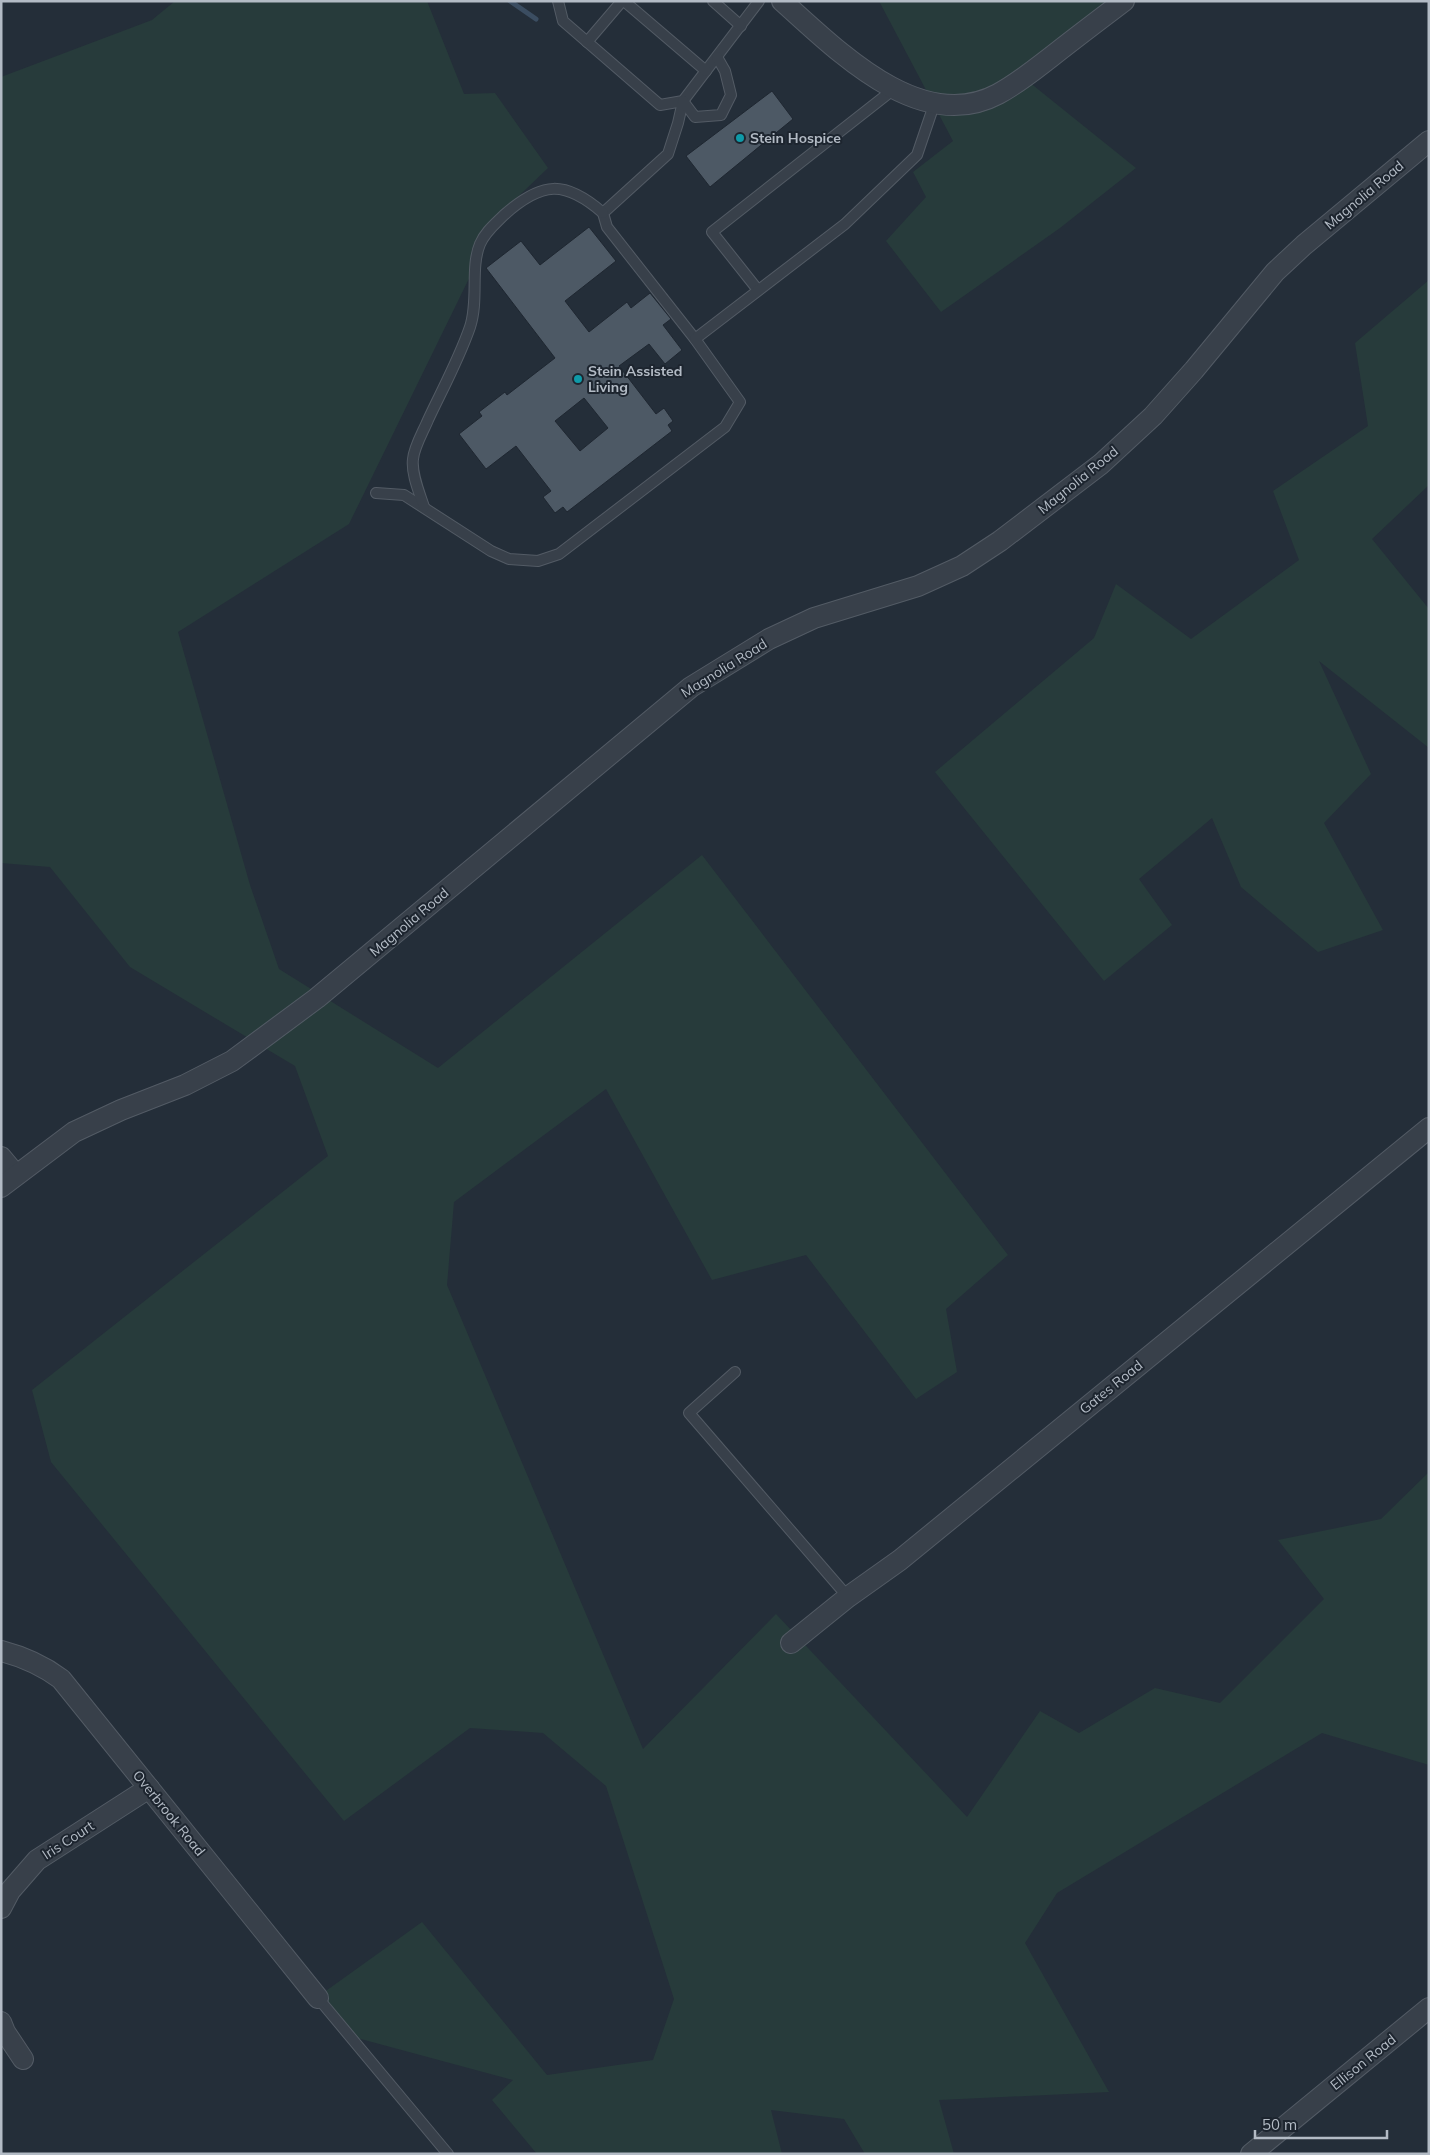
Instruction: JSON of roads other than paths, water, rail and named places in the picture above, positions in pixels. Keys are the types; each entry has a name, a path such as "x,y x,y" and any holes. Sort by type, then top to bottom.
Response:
{"street":[{"path":"782,1 828,42 880,83 935,102 953,105 969,104 997,95 1021,80 1124,1"},
{"name":"Magnolia Road","path":"9,1181 74,1132 121,1110 185,1085 232,1061 316,998 691,687 769,639 814,618 918,586 962,566 1000,541 1101,464 1153,416 1275,272 1304,245 1429,141"},
{"name":"Gates Road","path":"791,1643 848,1597 900,1560 1429,1128"},
{"path":"1,1157 9,1181"},
{"name":"Overbrook Road","path":"1,1651 22,1656 44,1667 61,1679 318,1998"},
{"name":"Iris Court","path":"1,1908 10,1891 37,1860 149,1788"},
{"name":"Ellison Road","path":"1251,2154 1429,2008"},
{"path":"1,2022 22,2059"}],"lane":[{"path":"558,1 562,21 660,105 683,101"},
{"path":"587,42 623,1 706,72"},
{"path":"712,1 741,26"},
{"path":"603,213 668,154 683,101 759,1"},
{"path":"683,101 695,117 721,115 731,94 725,71 717,57"},
{"path":"758,290 712,232 894,89"},
{"path":"694,339 845,224 917,155 935,102"},
{"path":"376,493 404,495 424,508 491,551 509,559 538,561 559,554 725,427 740,402 694,339 606,227 603,213 584,197 570,191 548,188 534,193 512,208 488,230 480,244 476,257 475,299 470,326 412,460 424,508"},
{"path":"735,1372 690,1413 848,1597"},
{"path":"318,1998 448,2154"}],"waterway":[{"path":"510,1 536,19"}],"place":[{"name":"Stein Hospice","path":"740,138"},
{"name":"Stein Assisted Living","path":"578,379"}]}
